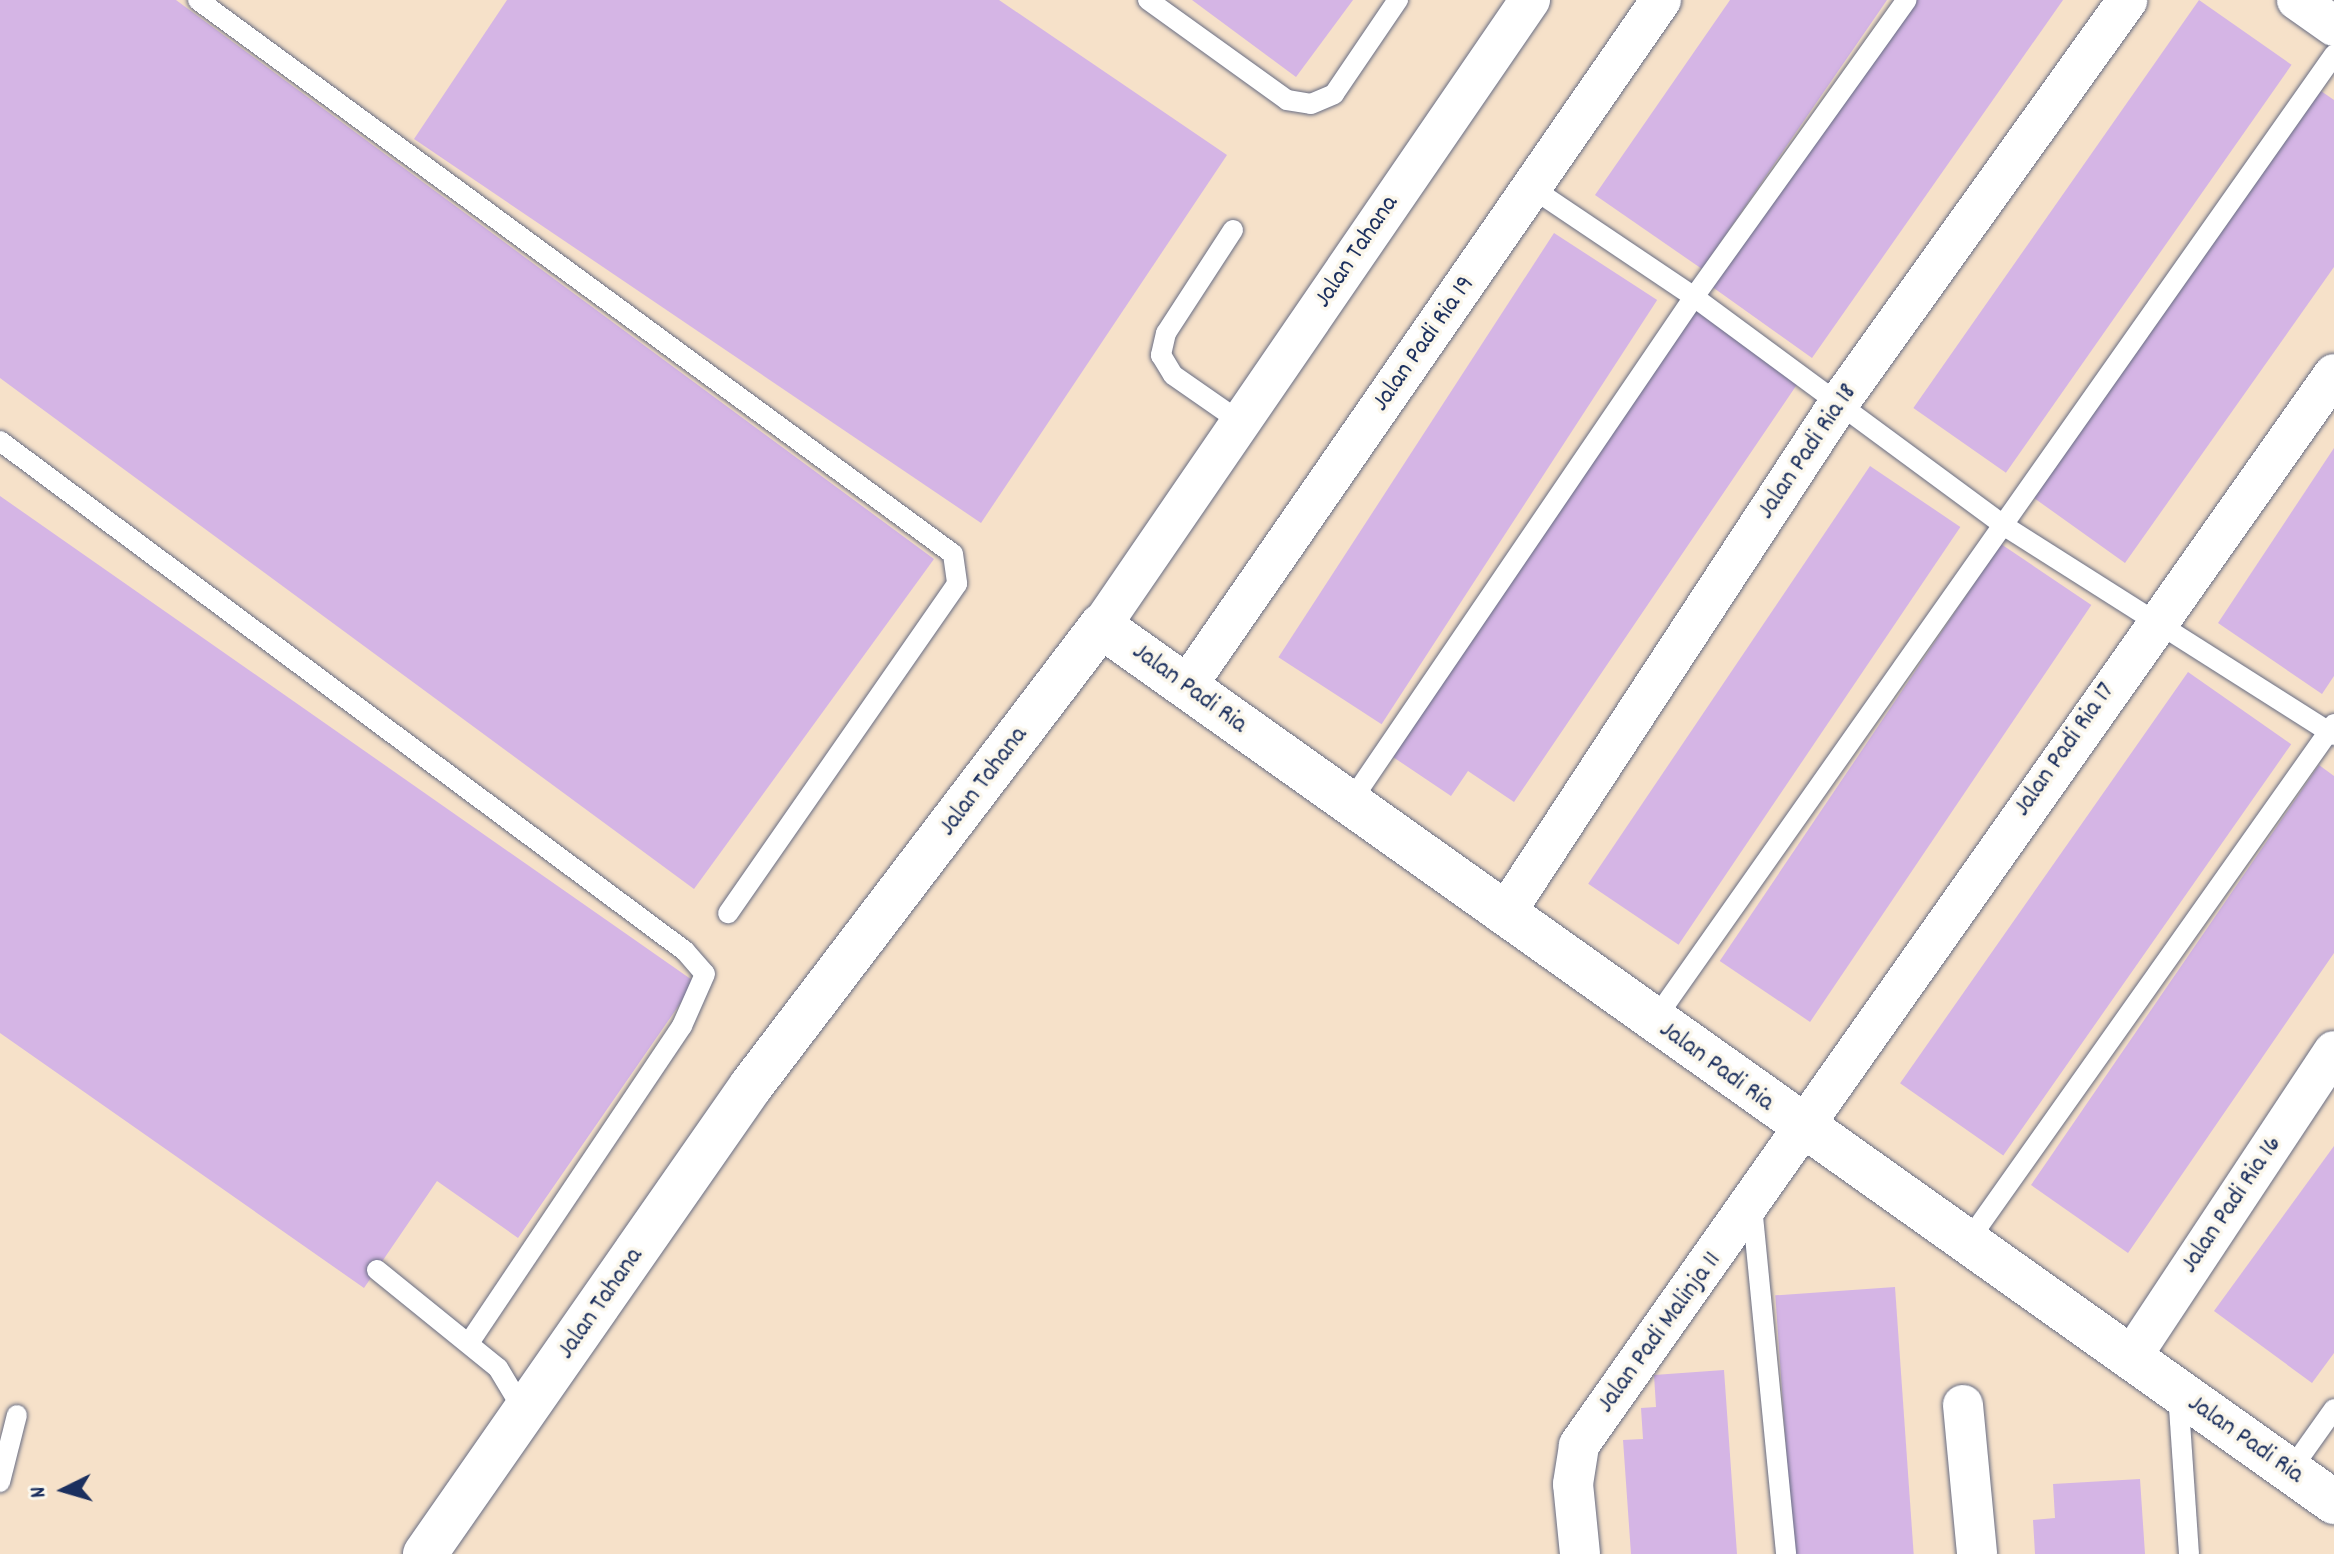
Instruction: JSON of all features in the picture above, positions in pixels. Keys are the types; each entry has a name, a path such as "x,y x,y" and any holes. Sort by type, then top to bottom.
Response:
{"street":[{"name":"Jalan Tahana","path":"425,1554 751,1086 1101,626 1530,0"},
{"name":"Jalan Padi Ria 19","path":"1186,687 1661,0"},
{"name":"Jalan Padi Ria 18","path":"1504,915 1839,403 2127,0"},
{"path":"2297,0 2334,26"},
{"name":"Jalan Padi Ria 17","path":"1802,1129 2154,621 2334,374"},
{"name":"Jalan Padi Ria","path":"1101,626 1802,1129 2334,1502"},
{"name":"Jalan Padi Ria 16","path":"2130,1359 2334,1051"},
{"name":"Jalan Padi Malinja 11","path":"1580,1554 1573,1484 1579,1445 1752,1206 1802,1129"},
{"path":"1963,1405 1977,1554"}],"lane":[{"path":"198,0 953,554 957,584 728,913"},
{"path":"1148,0 1287,100 1311,104 1334,94 1398,0"},
{"path":"1349,804 1694,297 1907,0"},
{"path":"1653,1022 2334,55"},
{"path":"1532,188 1694,297 2003,525 2332,730 1966,1244"},
{"path":"1233,230 1166,333 1161,355 1173,375 1242,423"},
{"path":"0,441 685,951 705,974 682,1026 469,1343"},
{"path":"1752,1206 1786,1554"},
{"path":"377,1270 498,1368 525,1413"},
{"path":"2178,1393 2189,1554"},
{"path":"2290,1471 2334,1409"},
{"path":"0,1482 17,1415"}],"building":[{"path":"0,0 176,0 934,559 694,889 0,378"},
{"path":"507,0 999,0 1227,155 981,523 414,139"},
{"path":"1192,0 1353,0 1296,77"},
{"path":"1730,0 1887,0 1702,269 1595,195"},
{"path":"1912,0 2063,0 1812,358 1711,286"},
{"path":"2199,0 2292,65 2006,473 1913,408"},
{"path":"2321,91 2334,100 2334,267 2125,563 2034,498"},
{"path":"1554,233 1657,300 1382,724 1278,657"},
{"path":"1696,308 1800,380 1514,802 1468,771 1451,796 1393,757"},
{"path":"2334,448 2334,676 2322,694 2218,623"},
{"path":"1870,466 1960,527 1679,945 1588,884"},
{"path":"0,496 695,982 518,1238 437,1181 364,1288 0,1033"},
{"path":"2001,544 2091,605 1810,1022 1720,961"},
{"path":"2188,672 2291,744 2003,1155 1900,1083"},
{"path":"2319,765 2334,776 2334,953 2128,1253 2031,1185"},
{"path":"2334,1146 2334,1353 2312,1383 2214,1311"},
{"path":"1895,1287 1914,1554 1793,1554 1775,1295"},
{"path":"1724,1370 1737,1554 1631,1554 1623,1440 1643,1439 1641,1408 1656,1407 1654,1375"},
{"path":"2140,1479 2145,1554 2035,1554 2033,1520 2055,1518 2053,1484"}]}
